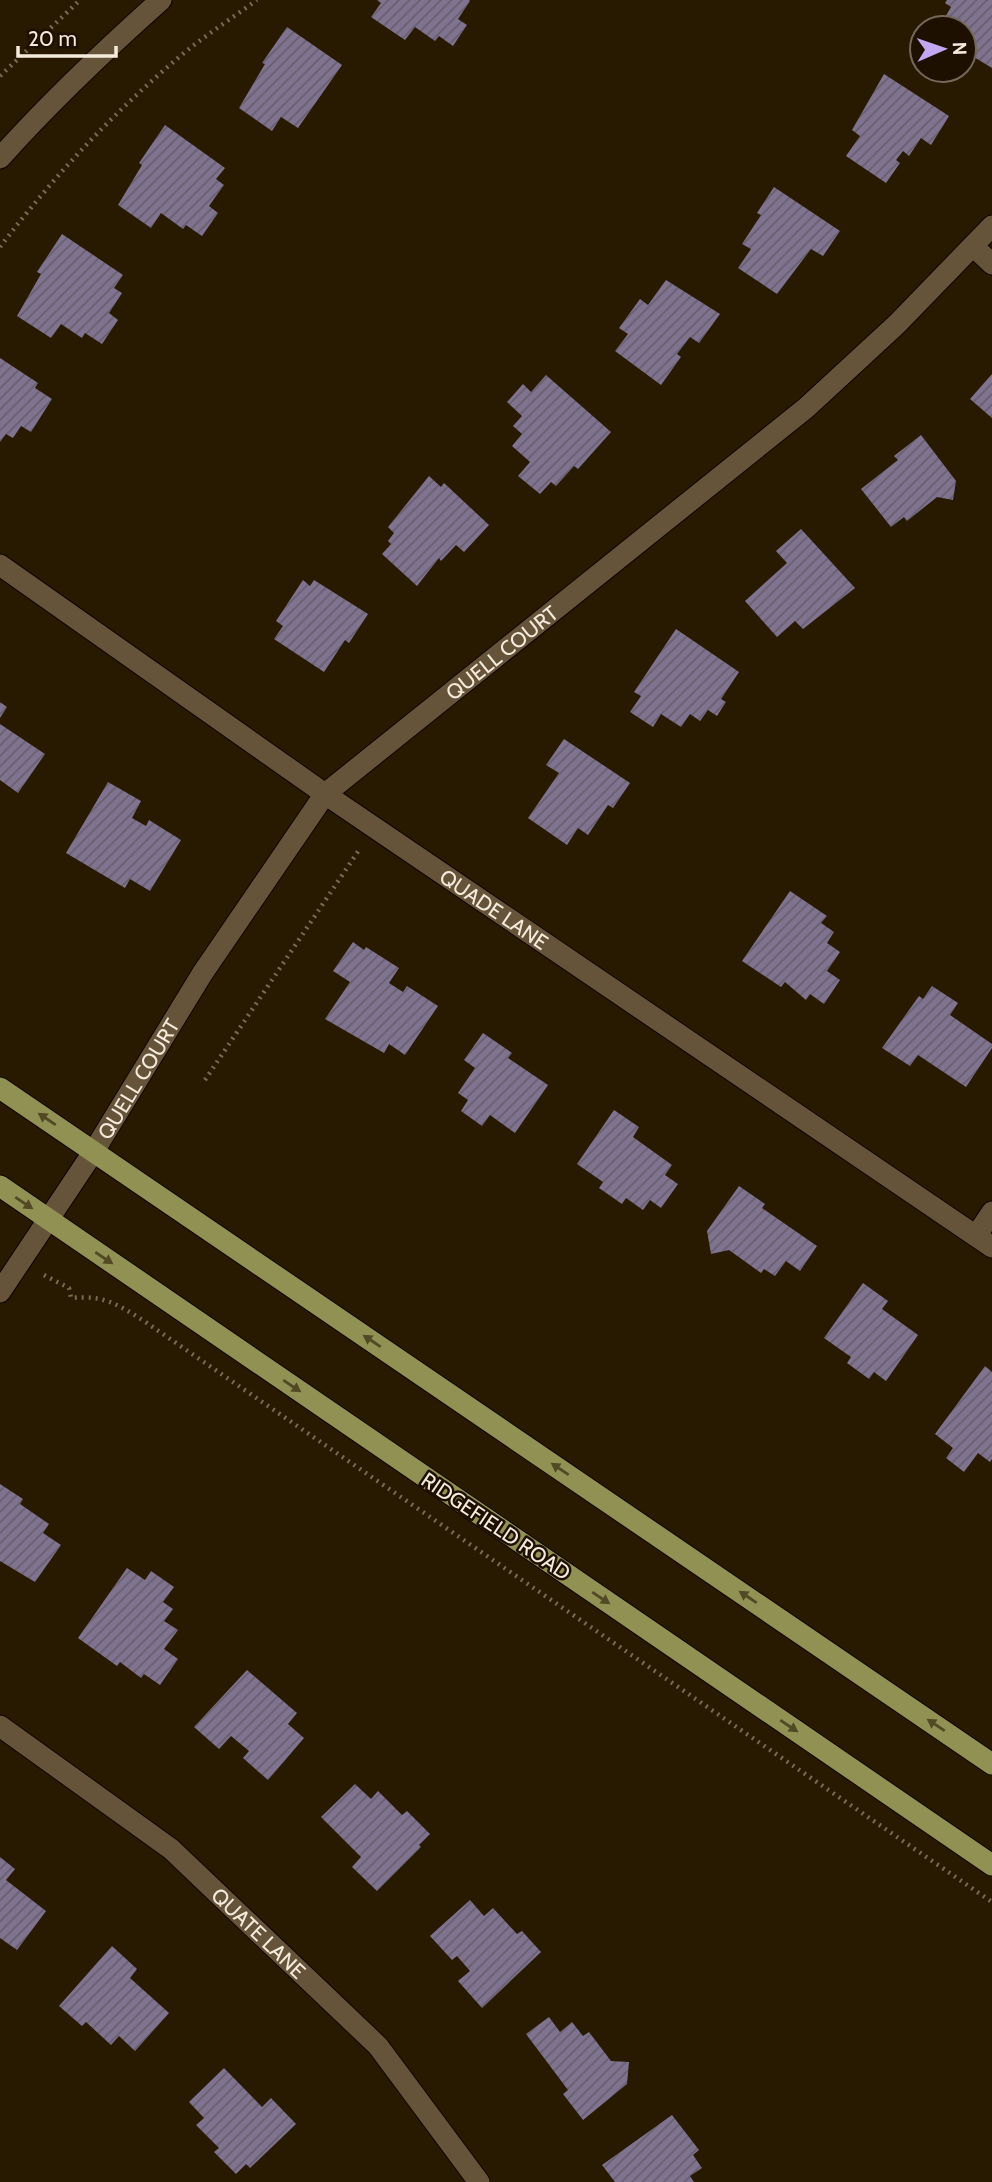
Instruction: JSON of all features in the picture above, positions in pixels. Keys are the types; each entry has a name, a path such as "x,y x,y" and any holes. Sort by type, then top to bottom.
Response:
{"main road":[{"path":"0,1088 992,1764"},
{"name":"RIDGEFIELD ROAD","path":"0,1186 992,1865"}],"street":[{"path":"0,158 30,125 161,0"},
{"name":"QUELL COURT","path":"0,1292 94,1151 202,974 325,794 806,408 897,324 992,226"},
{"path":"973,246 992,264"},
{"name":"QUADE LANE","path":"0,565 325,794 984,1241"},
{"path":"984,1241 992,1212"},
{"name":"QUATE LANE","path":"0,1726 171,1849 319,1989 378,2046 479,2182"}],"path":[{"path":"0,76 80,0"},
{"path":"0,247 61,173 149,84 182,55 257,0"},
{"path":"205,1080 359,849"},
{"path":"69,1288 71,1298 107,1299 144,1321 992,1902"}],"building":[{"path":"377,0 469,0 458,19 467,25 453,46 439,36 435,41 415,27 405,40 371,17 381,3"},
{"path":"947,0 992,0 992,68 978,60 978,14 947,14 951,7 945,3"},
{"path":"287,27 342,65 298,128 281,117 272,131 239,108 265,64 262,63"},
{"path":"884,74 949,116 931,145 921,138 909,156 903,151 896,160 900,163 886,183 846,156 860,136 852,130"},
{"path":"165,125 225,168 216,179 224,185 209,206 218,213 202,236 186,225 183,229 161,213 151,228 118,205 142,165 139,163"},
{"path":"774,187 840,231 823,256 811,249 777,294 738,268 751,249 742,244 761,215 757,213"},
{"path":"62,234 123,275 114,288 122,293 109,313 118,320 102,344 85,333 82,338 61,324 51,338 17,316 41,274 37,272"},
{"path":"666,280 720,314 699,343 690,337 677,354 681,357 661,385 615,351 628,334 619,328 640,299 648,305"},
{"path":"0,358 38,383 35,388 52,399 31,432 21,426 13,438 6,434 0,442"},
{"path":"992,374 992,418 970,399"},
{"path":"546,375 611,432 578,469 574,466 556,486 551,482 540,494 518,476 530,462 512,446 522,434 513,426 522,416 507,402 523,384 531,392"},
{"path":"921,435 956,481 953,500 937,497 907,521 904,517 891,527 861,489 898,460 894,456"},
{"path":"429,476 441,487 444,483 489,525 464,552 456,545 441,561 439,558 417,586 382,554 391,544 388,541 394,533 388,527"},
{"path":"801,529 855,588 803,629 795,621 777,637 745,601 787,563 776,551"},
{"path":"303,580 310,586 314,580 368,614 349,643 345,640 324,672 274,639 283,626 276,621"},
{"path":"676,629 739,672 721,699 726,702 717,716 708,710 700,721 690,714 681,727 661,714 653,727 630,712 641,696 634,692"},
{"path":"0,702 7,707 0,718"},
{"path":"0,724 45,754 18,793 0,780"},
{"path":"564,739 630,783 613,808 608,805 588,835 578,828 567,845 528,818 559,773 546,765"},
{"path":"108,782 141,801 132,818 146,826 149,820 181,840 150,891 130,879 125,888 66,853"},
{"path":"790,891 827,916 821,923 834,932 827,943 840,952 827,971 840,980 824,1004 810,994 806,1000 785,982 781,987 742,961"},
{"path":"353,942 399,968 389,983 403,992 407,986 438,1006 405,1055 389,1044 384,1053 325,1019 350,982 333,971"},
{"path":"932,986 958,1003 950,1015 992,1044 966,1087 918,1055 910,1066 882,1048 919,996 923,999"},
{"path":"483,1033 512,1053 508,1058 548,1085 515,1133 490,1115 482,1126 461,1111 468,1100 458,1093 475,1068 464,1060"},
{"path":"614,1110 639,1127 633,1137 672,1165 665,1175 678,1184 661,1208 650,1200 643,1210 626,1198 622,1204 599,1188 603,1182 577,1164"},
{"path":"739,1186 765,1204 762,1208 817,1246 800,1271 786,1261 775,1276 764,1269 761,1273 729,1250 711,1254 707,1231"},
{"path":"863,1283 888,1301 882,1309 918,1335 886,1381 874,1372 869,1379 847,1363 851,1357 824,1338"},
{"path":"985,1366 992,1372 992,1459 990,1462 978,1453 964,1472 946,1458 953,1448 935,1434"},
{"path":"0,1484 23,1499 20,1504 49,1524 43,1533 61,1545 35,1582 0,1561"},
{"path":"127,1568 145,1580 151,1571 174,1587 163,1602 173,1609 164,1621 178,1630 164,1649 178,1659 160,1685 144,1674 141,1678 120,1662 117,1666 78,1638"},
{"path":"247,1670 297,1713 288,1724 304,1738 268,1780 243,1758 249,1751 231,1736 219,1749 194,1727"},
{"path":"355,1784 371,1799 378,1791 402,1815 407,1811 430,1834 419,1845 421,1847 377,1891 352,1867 361,1857 321,1817"},
{"path":"0,1857 15,1869 6,1880 46,1911 17,1950 0,1938"},
{"path":"470,1900 484,1916 493,1908 517,1934 522,1931 541,1952 482,2008 458,1981 470,1971 457,1956 452,1960 430,1936"},
{"path":"112,1946 137,1969 130,1978 169,2013 135,2051 119,2036 111,2045 86,2022 82,2026 59,2006"},
{"path":"549,2017 560,2032 572,2022 583,2036 589,2032 611,2061 629,2062 627,2084 583,2120 563,2094 568,2090 526,2034"},
{"path":"224,2068 262,2107 271,2098 296,2124 250,2168 246,2164 236,2174 214,2152 219,2148 196,2125 204,2118 189,2102"},
{"path":"672,2115 699,2150 693,2155 702,2168 690,2176 694,2182 615,2182 602,2165"}]}
